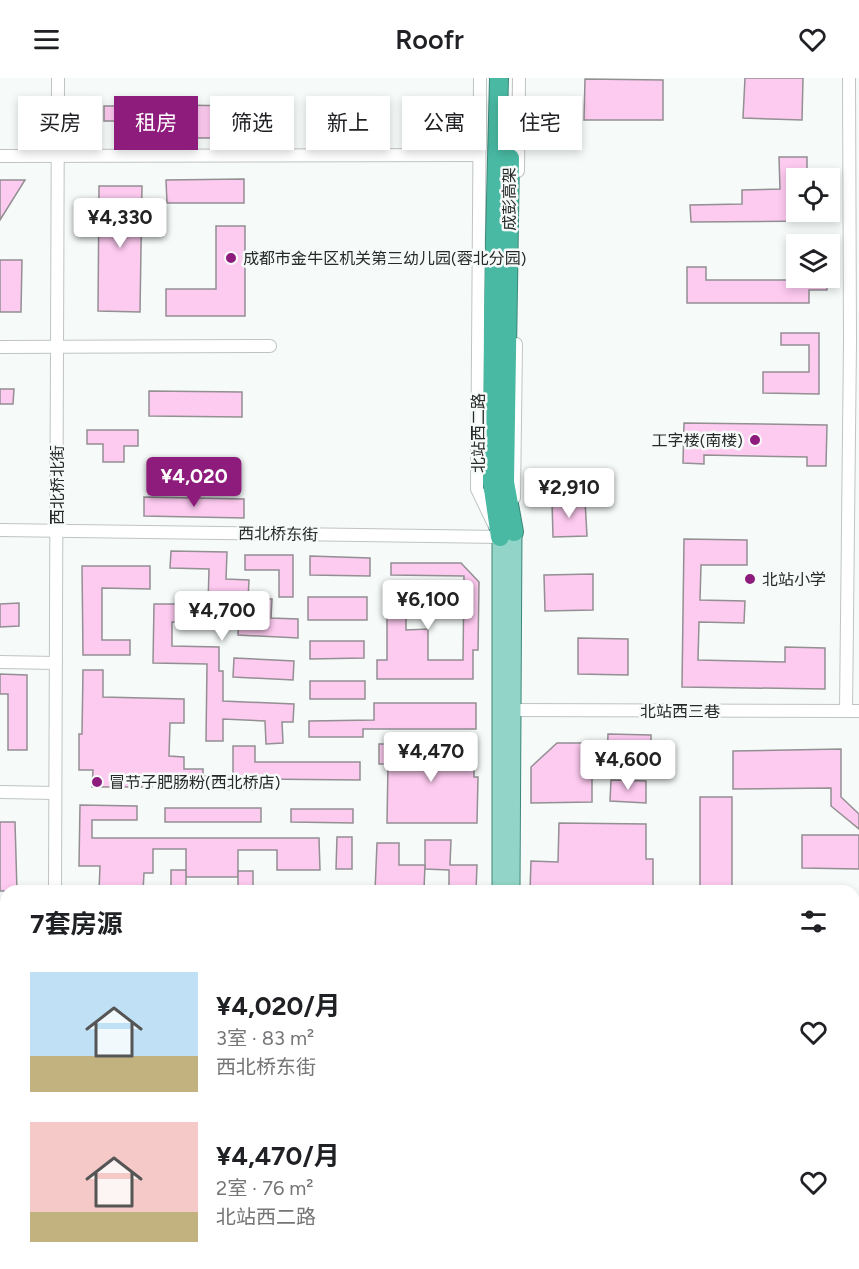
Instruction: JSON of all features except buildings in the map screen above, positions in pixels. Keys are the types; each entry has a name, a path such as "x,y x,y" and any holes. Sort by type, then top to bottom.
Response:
{"highway":[{"name":"成彭高架","path":"499,78 500,321"},
{"name":"成彭高架","path":"500,321 510,78"},
{"path":"500,321 507,534"}],"main road":[{"name":"北站西二路","path":"507,534 512,885"},
{"name":"北站西二路","path":"500,885 508,710"}],"street":[{"name":"西北桥北街","path":"55,885 58,78"},
{"name":"北站西二路","path":"480,78 477,489 507,534"},
{"name":"北站西二路","path":"507,534 519,78"},
{"path":"846,711 850,342 849,78"},
{"path":"0,156 479,155"},
{"path":"0,347 270,346"},
{"name":"西北桥东街","path":"0,530 507,534"},
{"path":"0,662 56,663"},
{"name":"北站西三巷","path":"508,710 859,711"},
{"path":"0,792 55,793"}],"place":[{"name":"成都市金牛区机关第三幼儿园(蓉北分园)","path":"231,258"},
{"name":"工字楼(南楼)","path":"755,440"},
{"name":"北站小学","path":"750,579"},
{"name":"冒节子肥肠粉(西北桥店)","path":"97,782"}]}
